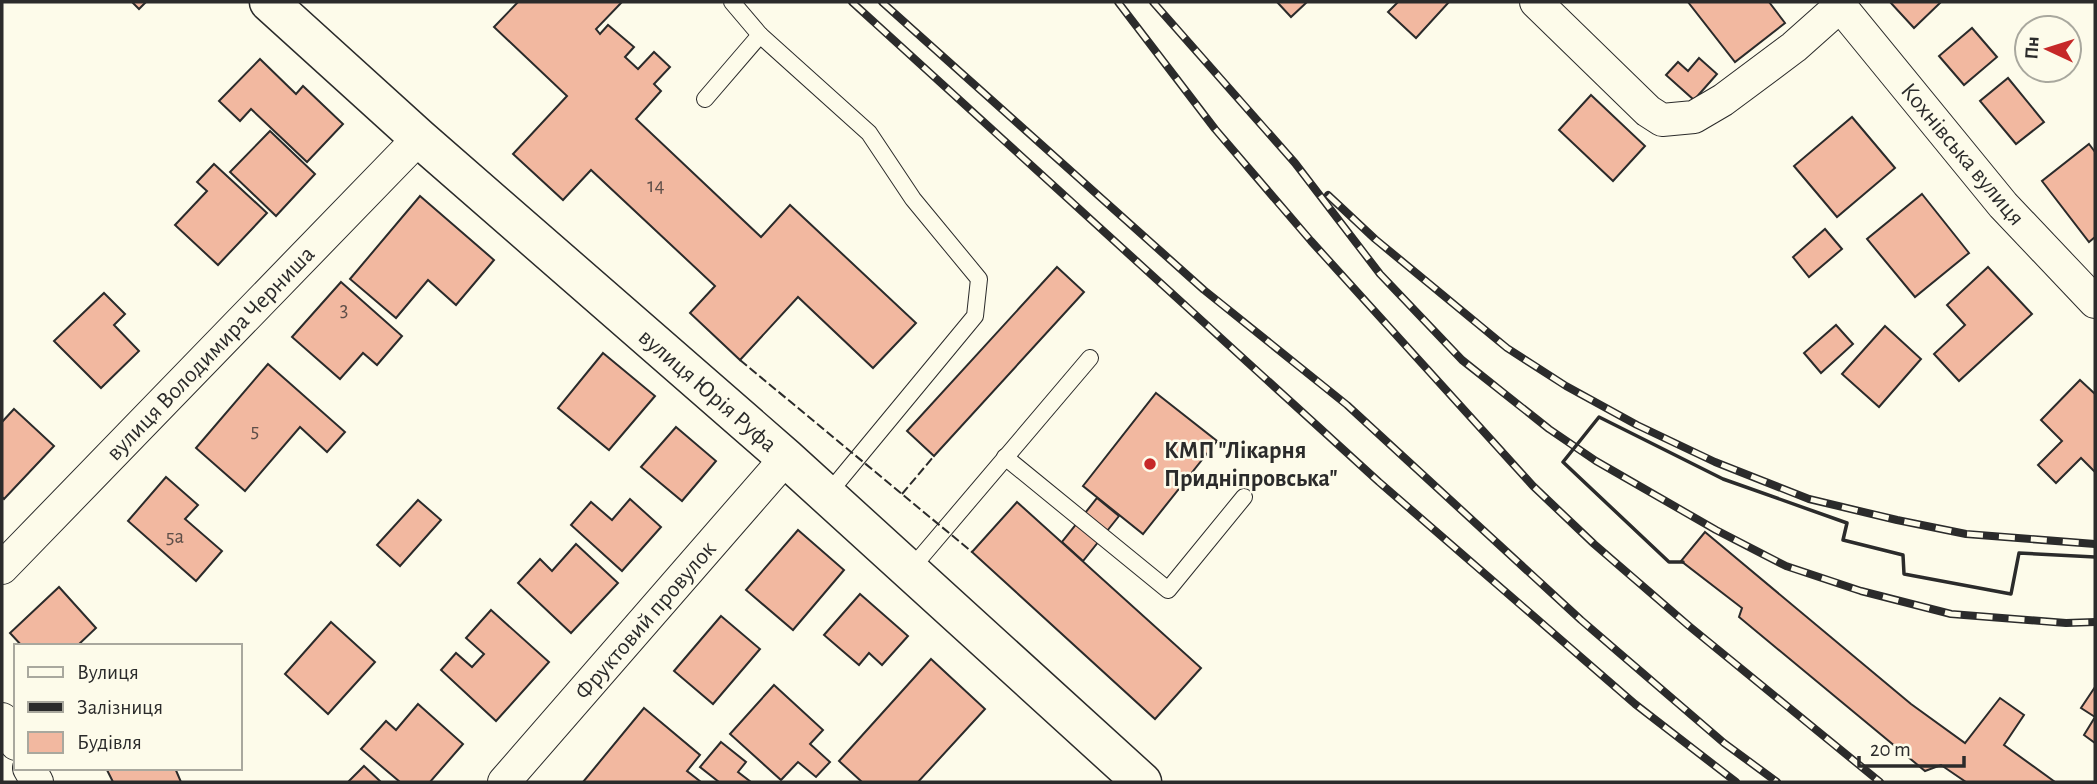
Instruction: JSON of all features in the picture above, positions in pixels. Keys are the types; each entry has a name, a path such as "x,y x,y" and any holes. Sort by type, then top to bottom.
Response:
{"main road":[{"name":"вулиця Юрія Руфа","path":"269,2 419,138 786,458 1142,782"}],"street":[{"path":"1536,2 1648,111 1662,120 1694,117 1723,100 1794,47 1839,4"},
{"name":"Кохнівська вулиця","path":"1839,4 2003,205 2095,302"},
{"name":"вулиця Володимира Черниша","path":"2,568 419,138"},
{"name":"Фруктовий провулок","path":"504,782 786,458"},
{"path":"2,719 14,740"}],"lane":[{"path":"732,2 760,35 869,132 913,199 979,279 975,316 827,495"},
{"path":"705,99 760,35"},
{"path":"910,570 1090,358"},
{"path":"1006,457 1168,590 1244,497"}],"building":[{"path":"132,2 146,2 139,9"},
{"path":"518,2 622,2 596,29 600,34 608,25 634,47 625,57 638,69 654,52 670,67 654,84 661,91 636,119 761,237 790,205 916,323 873,368 798,297 740,360 690,313 715,286 591,170 563,200 513,154 567,96 494,27"},
{"path":"1277,2 1307,2 1291,17"},
{"path":"1398,2 1449,2 1416,38 1388,12"},
{"path":"1688,2 1769,2 1785,23 1735,62"},
{"path":"1890,2 1941,2 1914,28"},
{"path":"1972,28 1997,57 1964,85 1939,56"},
{"path":"1699,58 1717,74 1694,100 1666,75 1678,62 1688,71"},
{"path":"260,59 296,94 303,86 343,124 307,162 251,109 240,121 219,101"},
{"path":"2008,78 2044,122 2016,144 1980,101"},
{"path":"1591,95 1645,146 1613,181 1559,130"},
{"path":"1852,117 1895,168 1837,217 1794,166"},
{"path":"270,131 315,174 276,216 230,172"},
{"path":"2089,144 2095,152 2095,237 2089,242 2042,181"},
{"path":"214,164 267,213 218,265 175,225 207,191 197,182"},
{"path":"1922,194 1969,253 1915,297 1867,239"},
{"path":"420,196 494,260 456,305 428,280 396,318 350,279"},
{"path":"1825,229 1842,249 1809,277 1793,257"},
{"path":"1057,267 1084,292 934,456 907,431"},
{"path":"1988,267 2032,314 1959,381 1934,354 1965,325 1947,305"},
{"path":"341,282 402,336 377,365 363,353 340,379 292,337"},
{"path":"104,293 125,314 114,325 139,351 101,388 54,341"},
{"path":"1836,325 1853,344 1821,373 1804,353"},
{"path":"1885,326 1921,359 1879,407 1842,374"},
{"path":"603,353 655,396 609,450 558,408"},
{"path":"268,364 345,432 327,452 300,427 245,491 196,448"},
{"path":"2080,380 2095,394 2095,472 2081,458 2056,483 2038,465 2062,441 2041,420"},
{"name":"КМП \"Лікарня Придніпровська\"","path":"1156,393 1217,441 1143,534 1083,486"},
{"path":"14,409 54,446 4,499 2,422"},
{"path":"676,427 716,461 682,501 641,467"},
{"path":"166,477 198,505 185,519 222,551 196,581 128,521"},
{"path":"1097,498 1119,516 1083,561 1062,542"},
{"path":"630,499 661,527 622,571 571,525 591,502 612,520"},
{"path":"418,500 441,520 400,566 377,545"},
{"path":"1017,502 1201,668 1155,719 972,552"},
{"path":"798,530 844,570 793,630 746,590"},
{"path":"1705,532 1911,704 1965,743 2000,698 2024,715 2004,745 2055,782 1966,782 1941,765 1925,771 1739,617 1742,608 1681,561"},
{"path":"576,544 618,583 571,633 518,583 540,559 552,571"},
{"path":"59,587 96,628 79,644 20,644 10,633"},
{"path":"860,594 908,636 882,665 869,653 859,665 824,635"},
{"path":"491,610 549,662 496,721 441,670 456,653 472,667 484,654 466,638"},
{"path":"721,616 760,649 713,704 674,671"},
{"path":"331,622 375,662 328,714 285,674"},
{"path":"931,659 985,709 918,782 862,782 839,761"},
{"path":"774,685 823,730 810,744 830,762 816,777 798,762 781,780 730,734"},
{"path":"2095,687 2095,717 2081,708"},
{"path":"418,704 463,744 430,782 400,782 361,749 386,721 396,730"},
{"path":"644,708 700,755 687,771 701,782 583,782"},
{"path":"2095,717 2095,743 2084,735"},
{"path":"721,742 746,762 738,772 751,782 719,782 700,767"},
{"path":"364,766 381,782 348,782"},
{"path":"107,770 176,770 181,782 113,782"}],"railway":[{"path":"852,2 1379,482 1635,704 1736,782"},
{"path":"882,2 1204,290 1347,405 1581,620 1724,743 1777,782"},
{"path":"1118,2 1215,129 1311,241 1533,486 1594,544 1689,626 1880,782"},
{"path":"1153,2 1295,163 1380,274 1462,360 1549,429 1596,461 1716,530 1786,566 1861,591 1951,614 2066,623 2095,622"},
{"path":"1328,195 1375,239 1507,348 1566,386 1637,425 1715,462 1809,499 1897,520 1966,534 2095,544"}],"fence":[{"path":"740,360 972,552"},
{"path":"902,494 934,456"}],"wall":[{"path":"1683,562 1669,562 1563,462 1599,417 1723,479 1847,523 1843,540 1903,555 1904,574 2011,594 2019,553 2095,557"}],"place":[{"name":"КМП \"Лікарня Придніпровська\"","path":"1150,464"}]}
